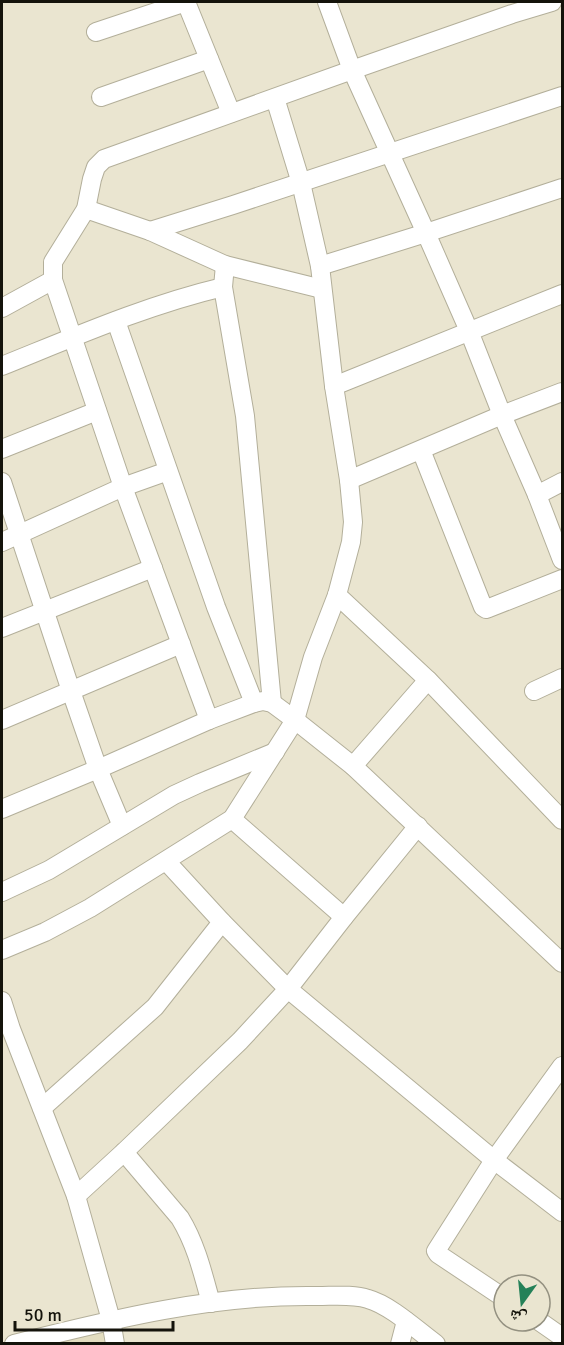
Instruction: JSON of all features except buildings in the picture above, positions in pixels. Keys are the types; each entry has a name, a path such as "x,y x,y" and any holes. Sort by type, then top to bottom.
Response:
{"street":[{"path":"96,32 186,2 231,113"},
{"path":"327,2 352,70 469,331 562,560"},
{"path":"210,720 123,487 53,280 53,262 86,209 96,167 104,159 352,70 510,8 552,2"},
{"path":"101,98 209,59"},
{"path":"150,231 562,96"},
{"path":"2,950 45,932 90,908 232,819 296,720 313,657 336,595 351,542 353,522 320,266 302,183 275,98"},
{"path":"320,266 562,188"},
{"path":"86,209 150,231 225,265 322,289"},
{"path":"225,265 223,287 245,416 263,703"},
{"path":"2,308 53,280"},
{"path":"2,366 116,321 186,296 223,287"},
{"path":"334,386 562,294"},
{"path":"116,321 216,607 263,703 296,720 353,766 562,963"},
{"path":"349,480 562,392"},
{"path":"2,449 96,411"},
{"path":"420,450 483,607 489,608 562,579"},
{"path":"10,539 123,487 168,471"},
{"path":"2,482 10,539 45,610 98,769 122,826"},
{"path":"537,495 562,482"},
{"path":"2,628 153,568"},
{"path":"336,595 428,680 562,820"},
{"path":"2,720 181,644"},
{"path":"534,691 562,678"},
{"path":"353,766 428,680"},
{"path":"2,809 210,720 263,703"},
{"path":"2,892 49,870 174,795 275,752"},
{"path":"232,819 344,917"},
{"path":"76,1196 240,1041 288,989 418,826"},
{"path":"166,861 288,989 494,1160 562,1212"},
{"path":"42,1108 155,1007 222,922"},
{"path":"2,1001 76,1196 111,1320 115,1344"},
{"path":"492,1290 436,1251 494,1160 561,1070"},
{"path":"124,1152 180,1218 187,1230 194,1245 211,1303"},
{"path":"14,1344 111,1320 211,1303 289,1295 368,1298 384,1305 436,1344"},
{"path":"400,1344 406,1321"}],"shaded area":[{"path":"103,1329 104,1343 2,1344 2,1342"}]}
